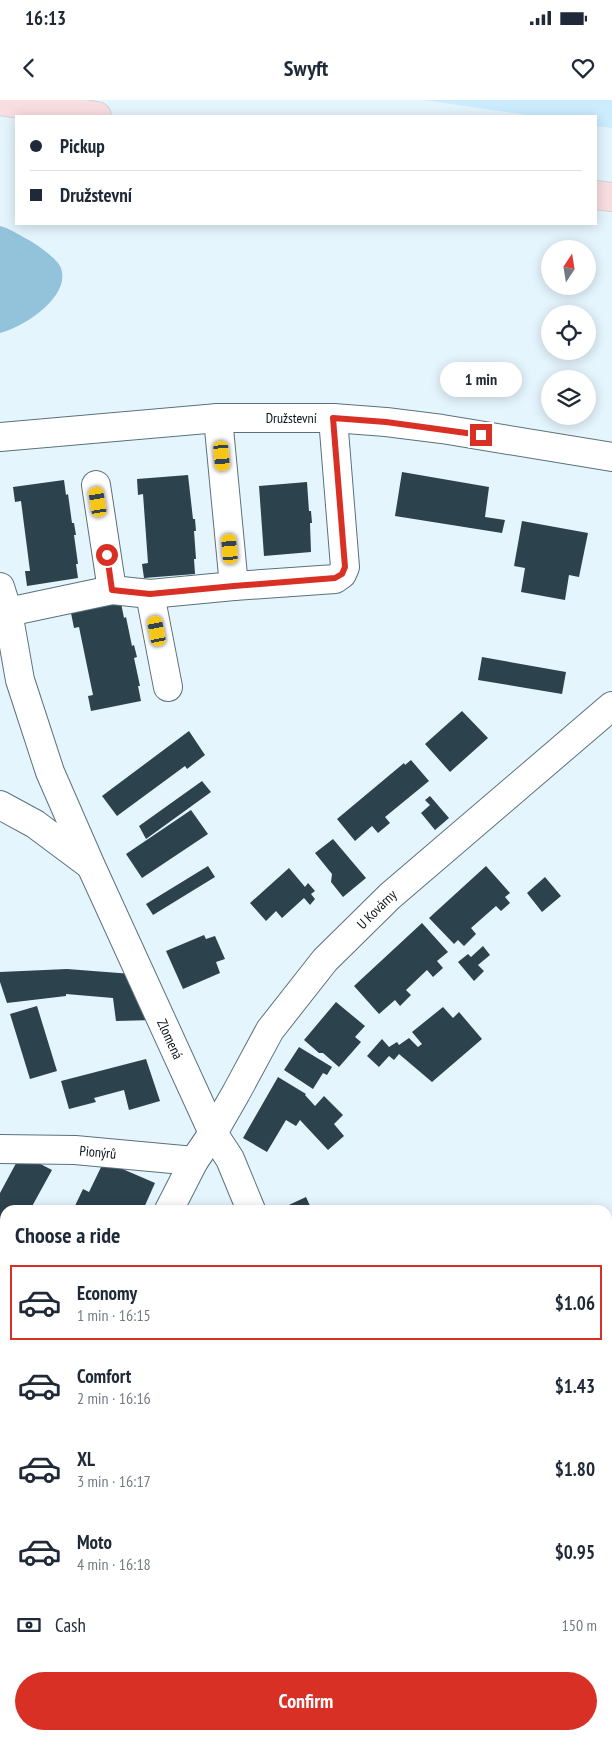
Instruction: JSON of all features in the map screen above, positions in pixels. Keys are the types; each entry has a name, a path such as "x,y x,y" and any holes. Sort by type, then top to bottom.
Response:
{"main road":[{"path":"0,101 91,115"},
{"path":"597,195 612,197"}],"street":[{"name":"Družstevní","path":"0,438 218,418 333,418 442,429 612,457"},
{"path":"218,418 234,586"},
{"path":"4,600 112,590 150,594 335,578 342,574 345,567 333,418"},
{"path":"96,485 112,590"},
{"path":"150,594 168,687"},
{"name":"Zlomená","path":"4,600 20,680 50,772 91,866 214,1133 230,1159 249,1205"},
{"name":"U Kovárny","path":"172,1205 194,1162 214,1133 270,1030 325,960 390,896 612,706"},
{"name":"Zlomená","path":"0,805 35,824 91,866"},
{"name":"Pionýrů","path":"0,1149 75,1150 194,1162"}],"shaded area":[{"path":"424,100 612,100 612,128 597,126 597,115 526,115"},
{"path":"0,226 31,241 50,255 60,266 62,277 60,288 44,308 21,325 0,333"}],"building":[{"path":"402,472 489,487 485,517 505,520 502,533 395,516"},
{"path":"188,475 196,531 194,531 195,574 144,578 142,564 148,563 143,494 138,495 137,479"},
{"path":"64,480 76,535 74,535 78,578 27,586 25,571 30,571 21,501 15,502 13,487"},
{"path":"307,482 309,511 311,511 312,523 310,523 311,552 264,556 259,486"},
{"path":"522,521 588,533 579,577 569,575 565,600 521,592 525,568 514,566"},
{"path":"121,603 132,646 134,645 137,657 134,658 141,701 91,711 88,696 93,695 79,627 74,628 71,613"},
{"path":"482,657 566,672 562,694 478,680"},
{"path":"462,711 488,738 450,772 425,744"},
{"path":"189,731 205,755 187,769 185,766 117,816 102,796"},
{"path":"411,760 429,781 385,817 390,823 378,833 372,826 355,841 337,819 404,763 405,765"},
{"path":"202,781 211,792 146,839 139,826"},
{"path":"430,796 449,818 435,830 421,813 430,805 425,800"},
{"path":"191,810 208,834 142,878 126,854"},
{"path":"333,839 366,878 343,897 331,882 332,874 315,853"},
{"path":"208,866 215,877 153,915 146,904"},
{"path":"486,866 510,893 505,897 510,903 501,911 496,906 471,928 476,934 464,946 458,940 454,944 429,918"},
{"path":"289,868 305,887 308,883 315,891 311,894 315,899 310,905 304,898 282,918 276,911 266,921 250,903"},
{"path":"545,877 561,896 542,912 527,893"},
{"path":"422,923 448,952 437,961 443,968 433,977 427,970 406,990 411,995 400,1006 395,1000 379,1014 354,986"},
{"path":"204,935 206,939 215,936 225,959 216,962 220,973 183,989 166,951"},
{"path":"483,946 490,955 478,965 484,971 474,981 458,962 468,954 471,957"},
{"path":"67,969 132,974 154,1020 116,1021 113,998 66,994 66,996 7,1003 0,982 0,972"},
{"path":"336,1002 365,1026 355,1037 361,1042 339,1067 304,1040"},
{"path":"37,1006 57,1071 30,1079 10,1014"},
{"path":"443,1007 453,1018 459,1012 482,1039 432,1082 399,1054 394,1060 389,1056 379,1067 367,1056 382,1039 389,1047 397,1042 399,1045 409,1038 418,1047 422,1044 412,1032"},
{"path":"299,1047 332,1067 327,1075 323,1073 313,1089 284,1070"},
{"path":"146,1059 160,1101 129,1110 124,1090 94,1098 96,1102 69,1109 61,1081"},
{"path":"278,1077 306,1094 315,1106 324,1096 343,1115 334,1124 344,1136 328,1150 300,1120 296,1126 286,1120 267,1152 243,1138"},
{"path":"21,1154 52,1170 33,1205 0,1205 0,1193"},
{"path":"104,1161 155,1183 145,1205 75,1205 83,1189 89,1192"},
{"path":"306,1197 310,1205 289,1205"}],"route":[{"path":"107,555 112,590 150,594 335,578 342,574 345,567 333,418 386,422 481,435"}]}
